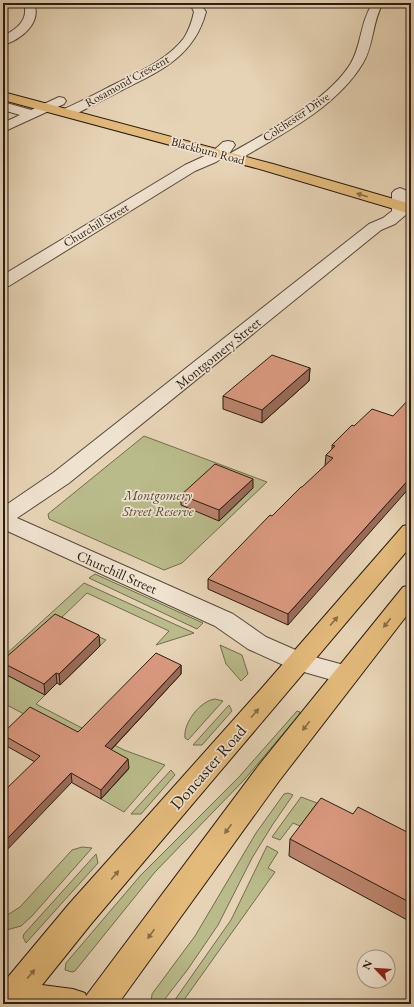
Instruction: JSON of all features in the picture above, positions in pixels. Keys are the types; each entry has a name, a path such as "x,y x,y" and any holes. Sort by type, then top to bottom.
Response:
{"main road":[{"name":"Blackburn Road","path":"3,87 80,107 381,200 405,201"},
{"name":"Blackburn Road","path":"3,96 45,108 223,152 245,150 405,201"},
{"name":"Doncaster Road","path":"12,998 80,914 304,657 411,531"},
{"path":"98,1004 269,773 411,593"},
{"path":"12,998 73,1004"}],"street":[{"path":"3,41 22,29 29,21 32,12 29,3"},
{"name":"Colchester Drive","path":"245,150 308,110 339,86 357,63 365,43 369,17 378,3"},
{"name":"Rosamond Crescent","path":"66,113 141,76 170,58 182,47 190,36 197,23 201,6"},
{"path":"3,128 59,101"},
{"path":"3,106 32,114"},
{"name":"Churchill Street","path":"3,282 190,168 223,152"},
{"name":"Montgomery Street","path":"7,521 375,227 386,213 386,209 381,200"},
{"name":"Montgomery Street","path":"375,227 389,221 400,213 405,201"},
{"name":"Churchill Street","path":"7,521 231,623 257,643 304,657 346,675"}],"green space":[{"name":"Montgomery Street Reserve","path":"144,436 267,482 182,563 164,570 49,519 48,514"},
{"path":"95,574 203,623 197,629 89,578"},
{"path":"84,583 194,633 156,645 169,631 87,593 60,619 106,640 100,646 56,624 3,672 3,657"},
{"path":"220,645 242,655 248,674 241,681 226,664"},
{"path":"3,673 45,695 36,704 124,750 165,765 124,812 101,799 129,769 3,703"},
{"path":"215,699 223,701 188,740 185,738 187,726 198,708"},
{"path":"229,705 232,711 202,745 193,745"},
{"path":"297,711 300,712 299,715 244,780 155,872 75,971 72,972 65,970 66,963 140,876 239,777"},
{"path":"171,770 175,775 141,814 131,814"},
{"path":"288,793 293,795 252,858 218,925 188,969 161,1004 151,1004 152,994 195,936 256,833 284,794"},
{"path":"301,797 317,803 300,826 293,823 280,840 272,837"},
{"path":"267,846 278,852 268,868 275,872 181,1004 172,1004 231,920"},
{"path":"82,847 92,848 32,916 21,926 3,931 3,915 9,914 20,907 72,850"},
{"path":"96,854 98,863 26,943 23,937 24,934"}],"building":[{"path":"272,355 310,368 262,410 223,396"},
{"path":"411,397 411,477 288,614 208,579 270,515 272,516 333,458 326,455 335,446 332,445 352,425 354,426 372,409 393,416"},
{"path":"215,464 253,479 219,510 181,495"},
{"path":"55,614 99,635 59,674 56,673 44,684 3,663 3,660"},
{"path":"156,653 181,665 105,746 128,759 101,790 71,773 3,843 3,792 40,756 3,735 3,733 30,707 78,732"},
{"path":"321,798 353,814 358,807 411,834 411,903 290,839"}]}
